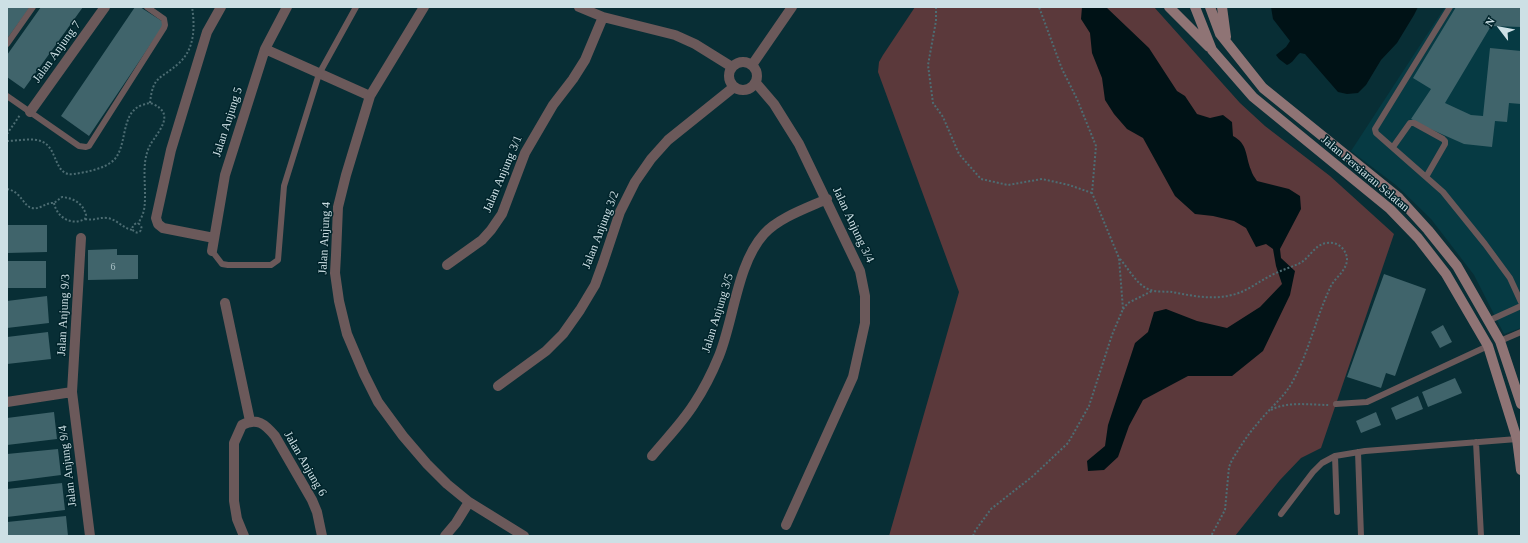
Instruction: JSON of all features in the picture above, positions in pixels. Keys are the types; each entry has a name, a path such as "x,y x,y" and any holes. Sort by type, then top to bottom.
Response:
{"street":[{"name":"Jalan Anjung 7","path":"28,110 106,7"},
{"path":"214,238 163,228 158,224 156,218 170,150 207,32 221,7"},
{"name":"Jalan Anjung 5","path":"212,251 225,175 265,49 287,7"},
{"name":"Jalan Anjung 4","path":"424,7 370,96 348,168 338,207 335,273 339,301 347,334 364,374 378,402 403,436 447,484 469,502 524,536"},
{"path":"579,7 603,17 675,35 695,44 732,67"},
{"path":"752,65 792,7"},
{"path":"1169,7 1212,50"},
{"name":"Jalan Persiaran Selatan","path":"1195,7 1212,50 1253,97 1390,209 1418,238 1446,274 1488,346 1517,439 1521,470"},
{"name":"Jalan Persiaran Selatan","path":"1210,7 1220,34 1263,88 1404,204 1428,230 1457,266 1500,341 1521,404"},
{"path":"1222,7 1226,42"},
{"name":"Jalan Anjung 3/1","path":"446,265 482,240 502,214 525,153 553,105 586,60 603,17"},
{"path":"265,49 370,96"},
{"path":"744,62 752,65 757,73 756,82 749,90 744,91 734,88 729,78 732,67 744,62"},
{"name":"Jalan Anjung 3/4","path":"756,82 774,104 800,144 860,271 865,296 865,323 853,377 786,525"},
{"name":"Jalan Anjung 3/2","path":"498,386 546,351 563,334 580,310 595,285 620,212 635,182 651,159 668,140 734,88"},
{"name":"Jalan Anjung 3/5","path":"652,456 694,406 709,378 729,326 744,268 752,250 764,234 777,223 827,199"},
{"name":"Jalan Anjung 9/3","path":"72,392 81,238"},
{"path":"225,303 250,421 242,425 234,443 234,501 237,519 244,536"},
{"path":"7,402 72,392"},
{"name":"Jalan Anjung 9/4","path":"72,392 90,536"},
{"name":"Jalan Anjung 6","path":"250,421 259,422 268,428 275,436 312,500 317,512 322,536"},
{"path":"445,536 456,523 469,502"}],"lane":[{"path":"7,44 33,7"},
{"path":"7,96 79,146 89,146 165,25 162,17 147,7"},
{"path":"212,251 222,264 228,265 271,265 278,260 284,186 319,74 356,7"},
{"path":"1450,7 1376,124 1375,129 1376,133 1443,192 1510,278 1521,302"},
{"path":"1393,147 1410,123 1414,123 1443,139 1445,144 1426,177"},
{"path":"1488,321 1521,306"},
{"path":"1500,341 1521,332"},
{"path":"1336,404 1367,402 1488,346"},
{"path":"1281,514 1313,472 1322,463 1335,456 1358,452 1517,439"},
{"path":"1476,442 1481,536"},
{"path":"1358,452 1362,536"},
{"path":"1335,456 1336,512"}],"path":[{"path":"150,103 152,87 156,80 181,62 189,49 194,28 192,7"},
{"path":"936,7 936,21 928,65 933,103 942,117 959,154 981,179 1008,185 1042,179 1070,185 1092,193"},
{"path":"1039,7 1062,69 1077,99 1096,146 1092,193 1119,258 1131,272 1136,281 1152,291 1204,297 1234,295 1272,275 1304,261 1320,246 1327,242 1340,246 1345,251 1347,259 1346,266 1331,286 1291,385 1284,395 1257,423 1229,466 1225,510 1211,536"},
{"path":"7,141 40,141 50,147 62,171 72,174 92,170 109,164 114,160 120,149 129,117 138,106 150,103 155,105 160,110 164,120 162,128 151,144 147,154 144,170 144,211 138,224 133,226 133,230"},
{"path":"7,134 28,110"},
{"path":"7,189 14,190 30,207 35,208 49,203 54,203 62,197 77,201 85,211 85,218"},
{"path":"54,203 58,213 65,220 77,222 85,218 91,220 108,218 125,228 133,230 136,233 140,231 141,227 138,224"},
{"path":"1119,258 1123,309"},
{"path":"973,536 974,530 991,509 1033,476 1068,443 1089,406 1112,335 1123,309 1128,303 1152,291"},
{"path":"1268,411 1278,406 1336,404"}],"shaded area":[{"path":"915,7 1154,7 1240,103 1265,126 1330,176 1394,234 1321,448 1301,458 1280,480 1235,536 889,536 959,292 878,72 879,62"},
{"path":"1082,7 1106,7 1149,48 1177,91 1185,96 1197,114 1210,118 1223,115 1232,122 1233,136 1244,146 1251,171 1257,181 1289,189 1300,196 1301,209 1280,249 1281,258 1295,271 1290,295 1263,351 1232,376 1188,376 1143,400 1129,426 1118,457 1104,470 1088,471 1087,461 1105,446 1108,425 1135,343 1148,332 1154,312 1166,309 1197,321 1227,328 1260,307 1282,284 1276,266 1273,249 1266,244 1256,247 1246,228 1234,221 1213,216 1195,214 1175,196 1143,138 1127,129 1114,114 1105,100 1102,78 1092,53 1090,33 1081,19"},
{"path":"1271,7 1418,7 1397,43 1381,60 1366,85 1358,93 1347,94 1338,92 1305,54 1300,53 1291,63 1287,65 1279,59 1276,55 1286,47 1290,41 1273,19"},
{"path":"1445,7 1521,7 1521,328 1504,334 1474,275 1431,219 1397,186 1351,151"}],"building":[{"path":"7,7 30,7 7,39"},
{"path":"41,7 83,7 24,89 7,77 7,55"},
{"path":"135,7 140,7 165,23 89,136 61,116"},
{"path":"1456,7 1521,7 1521,27 1491,26 1445,103 1471,115 1483,116 1490,48 1521,51 1521,104 1509,103 1507,122 1495,121 1492,147 1464,144 1411,119 1431,89 1413,78"},
{"path":"7,225 47,225 47,252 7,253"},
{"path":"117,249 117,255 138,255 138,279 88,280 88,250"},
{"path":"7,261 46,261 46,288 7,288"},
{"path":"1384,274 1426,289 1395,376 1386,373 1381,388 1347,377"},
{"path":"47,296 49,323 7,328 7,301"},
{"path":"1443,325 1452,342 1440,348 1431,332"},
{"path":"48,332 51,359 7,364 7,337"},
{"path":"1455,378 1462,393 1428,407 1422,392"},
{"path":"1418,396 1423,409 1396,420 1391,408"},
{"path":"54,412 57,439 7,445 7,418"},
{"path":"1376,412 1381,425 1361,433 1356,421"},
{"path":"58,449 61,475 7,482 7,454"},
{"path":"62,483 65,510 7,517 7,489"},
{"path":"66,516 68,536 8,536 7,522"}]}
